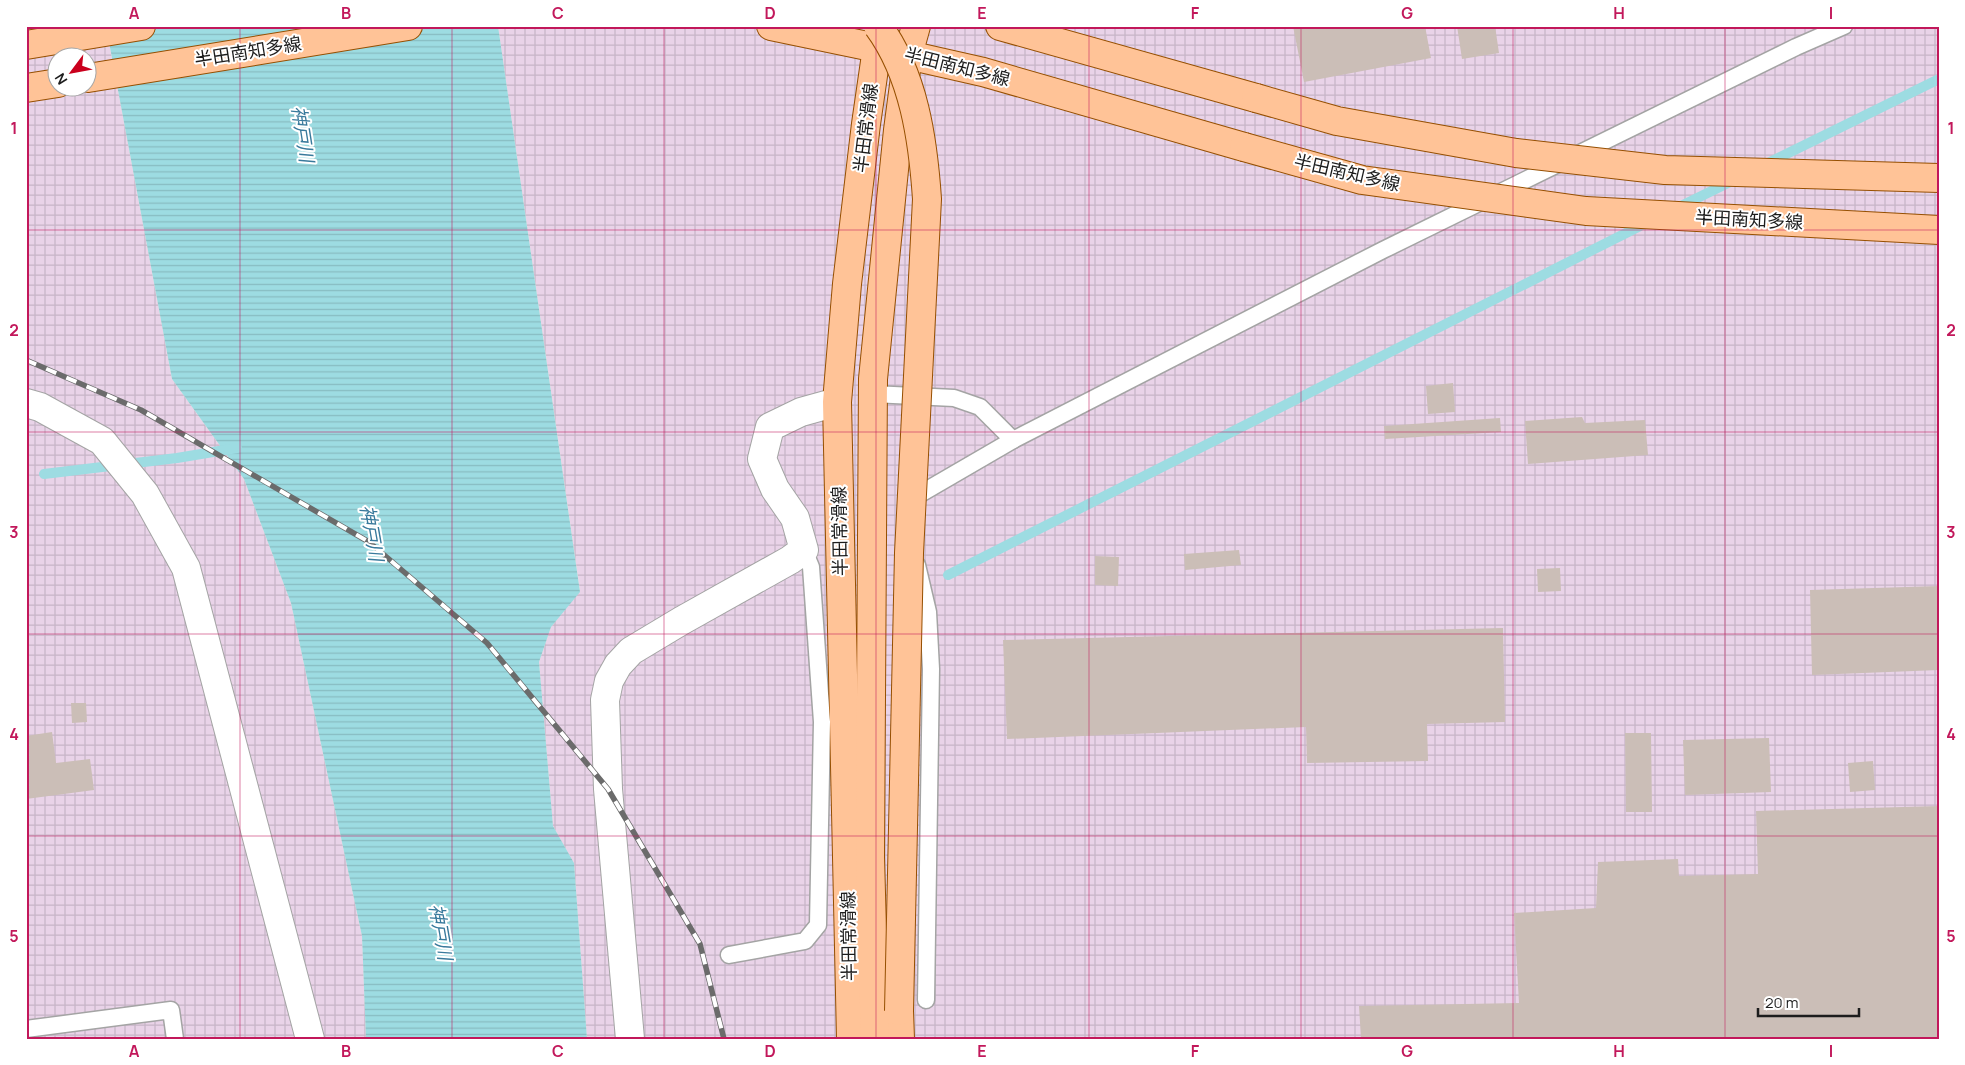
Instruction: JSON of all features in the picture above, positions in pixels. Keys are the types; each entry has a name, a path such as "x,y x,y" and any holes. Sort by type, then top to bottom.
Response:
{"main road":[{"path":"31,44 141,26"},
{"name":"半田南知多線","path":"98,76 408,26"},
{"name":"半田南知多線","path":"771,26 879,33 908,55 983,72 1362,180 1586,211 1939,230"},
{"name":"半田常滑線","path":"875,1039 870,857 873,394 897,140 908,55 916,26"},
{"path":"1000,26 1337,122 1516,153 1665,170 1939,178"},
{"path":"879,33 886,37 905,77 924,158 927,199 909,553 899,1011 900,1039"},
{"name":"半田常滑線","path":"851,1039 837,402 847,284 879,33"}],"street":[{"path":"630,1039 608,789 605,700 609,681 618,665 631,650 790,560 804,550 795,518 775,489 762,459 770,427 801,412 837,402"},
{"path":"26,403 40,408 102,442 145,494 186,568 310,1039"}],"lane":[{"path":"926,1000 931,669 928,612 904,504 1013,440 1383,250 1796,47 1844,26"},
{"path":"873,394 954,398 980,407 1013,440"},
{"path":"729,955 806,941 818,925 822,722 811,567 804,550"},
{"path":"26,1029 171,1010 175,1039"}],"shaded area":[{"path":"26,26 106,26 172,379 244,479 291,603 362,936 366,1039 26,1039"},
{"path":"498,26 1939,26 1939,1039 587,1039 574,863 553,826 539,662 551,627 580,591"}],"water":[{"name":"神戸川","path":"106,26 498,26 580,592 551,627 539,662 553,826 574,863 587,1039 366,1039 362,936 291,603 244,479 172,379"}],"building":[{"path":"1293,26 1425,26 1431,58 1304,82"},
{"path":"1457,26 1495,26 1499,53 1462,59"},
{"path":"1453,383 1455,412 1428,414 1426,386"},
{"path":"1582,417 1585,423 1645,420 1648,455 1528,464 1525,421"},
{"path":"1500,418 1501,432 1385,439 1384,426"},
{"path":"1239,550 1241,565 1185,570 1184,554"},
{"path":"1095,556 1119,557 1118,586 1095,585"},
{"path":"1560,568 1561,591 1538,592 1537,569"},
{"path":"1939,586 1939,670 1812,675 1810,590"},
{"path":"1503,628 1505,722 1427,724 1428,761 1307,763 1306,727 1007,739 1003,640"},
{"path":"71,703 86,703 87,722 72,723"},
{"path":"52,732 56,763 90,759 94,790 26,799 26,736"},
{"path":"1625,733 1651,733 1652,812 1626,812"},
{"path":"1769,738 1771,792 1685,795 1683,740"},
{"path":"1873,761 1875,790 1850,792 1848,763"},
{"path":"1939,806 1939,1039 1361,1039 1359,1006 1519,1003 1514,913 1596,908 1598,862 1678,859 1679,876 1758,874 1756,811"}],"waterway":[{"path":"1764,165 1939,79"},
{"path":"1677,208 1736,179"},
{"path":"948,575 1648,222"},
{"path":"44,474 177,458 237,448"}],"railway":[{"path":"26,360 141,410 369,542 487,643 608,789 700,944 724,1039"}]}
